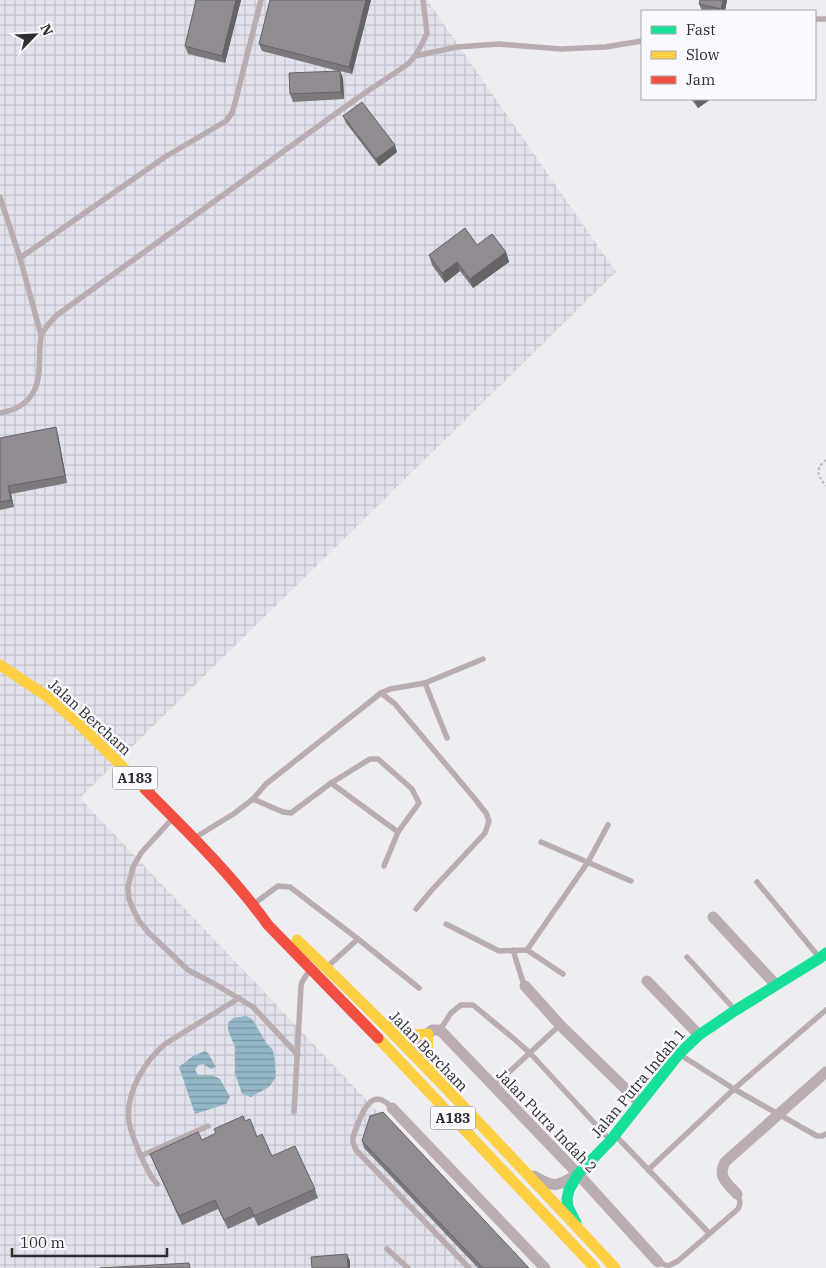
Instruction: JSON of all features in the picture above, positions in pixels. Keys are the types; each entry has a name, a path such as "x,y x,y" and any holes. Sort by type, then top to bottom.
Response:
{"main road":[{"name":"Jalan Bercham","path":"0,665 48,697 119,762 194,839 254,906 268,925 596,1268"},
{"name":"Jalan Bercham","path":"254,906 272,918 323,964 410,1051 614,1268"},
{"name":"Jalan Putra Indah 1","path":"578,1230 568,1207 567,1199 569,1190 578,1174 613,1138 679,1054 699,1035 736,1010 776,985 824,959"},
{"path":"380,1021 405,1035 418,1036 428,1034 426,1044 427,1061 438,1082"},
{"path":"371,1031 396,1047 410,1051 414,1070 429,1092"},
{"path":"578,1230 581,1240 608,1268"}],"street":[{"path":"714,917 776,985"},
{"path":"647,981 699,1035"},
{"path":"525,986 560,1024 640,1103"},
{"path":"410,1051 432,1030 440,1030"},
{"name":"Jalan Putra Indah 2","path":"440,1030 578,1174 658,1262"},
{"path":"737,1194 721,1175 725,1162 826,1072"},
{"path":"392,1108 545,1268"},
{"name":"Jalan Putra Indah 1","path":"514,1162 542,1181 553,1185 564,1183 578,1174"}],"lane":[{"path":"20,258 166,157 226,121 232,113 235,103 261,0"},
{"path":"41,335 49,323 64,309 408,64 422,44 426,33 423,0"},
{"path":"415,56 457,47 499,44 562,50 605,47 641,41"},
{"path":"0,197 20,258 41,335 39,374 32,395 20,407 9,412 0,413"},
{"path":"194,839 253,799 266,784 381,693 390,689 425,684 483,660"},
{"path":"425,684 448,738"},
{"path":"381,693 395,704 475,799 486,813 489,821 485,833 416,909"},
{"path":"253,799 283,812 291,813 331,783 370,760 378,759 412,788 419,803 398,832 384,866"},
{"path":"331,783 398,832"},
{"path":"173,818 141,853 132,866 128,888 129,898 139,921 188,970 239,998 259,1012 298,1055"},
{"path":"527,950 588,862 608,825"},
{"path":"541,842 631,881"},
{"path":"756,882 824,959"},
{"path":"254,906 278,886 290,888 419,988"},
{"path":"446,924 499,951 527,950 563,974"},
{"path":"294,1112 302,982 310,969 323,964 358,939"},
{"path":"514,950 525,986"},
{"path":"687,957 736,1010"},
{"path":"157,1184 150,1177 129,1122 128,1110 134,1089 145,1067 160,1048 239,998"},
{"path":"440,1030 451,1013 461,1005 473,1005 530,1053 709,1233"},
{"path":"648,1170 734,1089 826,1010"},
{"path":"494,1086 560,1024"},
{"path":"679,1054 778,1115 817,1136 826,1134"},
{"path":"392,1108 387,1102 380,1099 372,1101 367,1105 353,1138 356,1150 469,1268"},
{"path":"141,1156 208,1126"},
{"path":"658,1262 668,1266 678,1261 738,1209 740,1200 737,1194"},
{"path":"387,1249 408,1268"}],"path":[{"path":"826,460 818,470 821,480 826,486"}],"shaded area":[{"path":"0,0 427,0 616,272 80,798 526,1268 0,1268"}],"water":[{"path":"246,1016 252,1019 267,1044 273,1050 276,1077 269,1087 251,1097 242,1094 235,1073 235,1047 228,1030 228,1023 233,1018"},
{"path":"205,1051 216,1067 211,1069 203,1064 198,1065 195,1070 198,1075 212,1075 220,1079 230,1097 226,1104 195,1114 179,1067 193,1056"}],"building":[{"path":"196,0 236,0 222,56 185,46"},
{"path":"270,0 366,0 349,67 259,44"},
{"path":"700,0 723,0 721,9 699,4"},
{"path":"340,71 341,92 290,94 289,73"},
{"path":"362,102 395,145 376,159 343,116"},
{"path":"465,228 477,245 492,234 506,252 470,279 457,262 442,273 429,255"},
{"path":"56,427 65,476 8,486 11,500 0,502 0,438"},
{"path":"383,1112 529,1268 483,1268 362,1141 370,1116"},
{"path":"243,1116 245,1121 250,1119 257,1137 262,1134 272,1156 295,1146 315,1189 254,1216 250,1207 224,1220 215,1200 179,1216 150,1154 198,1132 202,1140 216,1133 214,1129"},
{"path":"347,1254 348,1268 312,1268 311,1257"},
{"path":"189,1263 190,1268 100,1268"}],"traffic: fast":[{"path":"576,1223 568,1207 567,1199 569,1190 578,1174 610,1141 679,1054 699,1035 826,953"}],"traffic: slow":[{"path":"0,665 48,697 76,721 145,789"},
{"path":"297,940 419,1060 615,1268"},
{"path":"389,1027 398,1032 408,1034 428,1034 427,1054 433,1073"},
{"path":"378,1038 595,1268"}],"traffic: jam":[{"path":"145,789 225,872 268,925 378,1038"}]}
